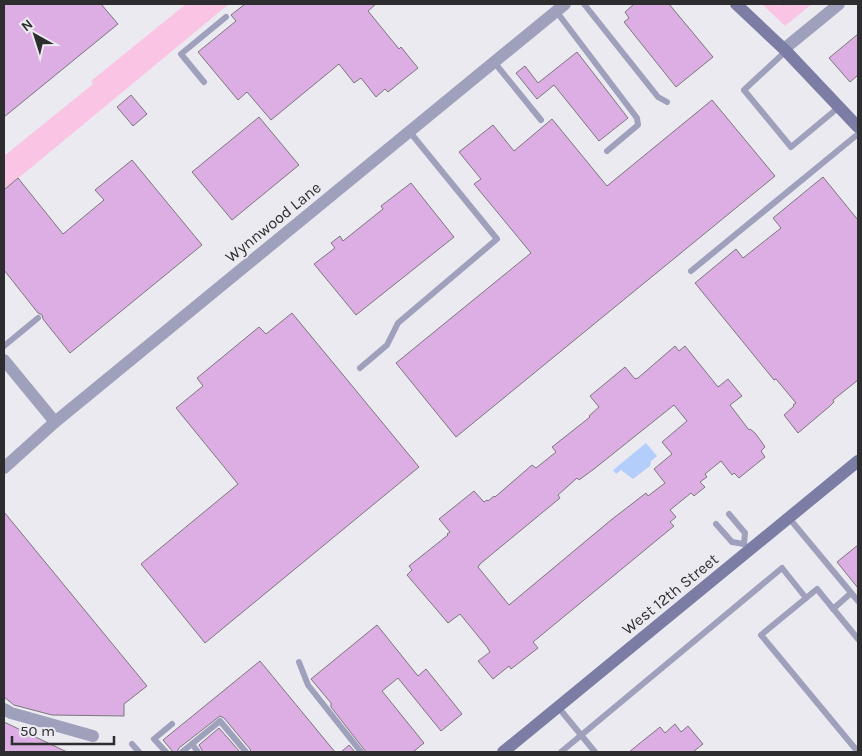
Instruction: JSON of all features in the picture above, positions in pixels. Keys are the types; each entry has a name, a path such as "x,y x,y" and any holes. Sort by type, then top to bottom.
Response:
{"street":[{"path":"736,4 785,50 858,128"},
{"path":"785,50 839,4"},
{"name":"Wynnwood Lane","path":"4,468 55,422 560,7"},
{"path":"4,360 55,422"},
{"name":"West 12th Street","path":"503,752 746,547 789,518 858,461"},
{"path":"4,709 11,713 93,736"}],"lane":[{"path":"584,4 658,97 667,102"},
{"path":"560,7 637,118 638,124 607,151"},
{"path":"204,82 181,54 226,17"},
{"path":"785,50 744,90 790,147 839,107"},
{"path":"494,62 541,120"},
{"path":"360,368 387,345 398,323 497,239 409,131"},
{"path":"691,271 858,134"},
{"path":"4,346 38,318"},
{"path":"716,524 732,542 746,547 745,533 729,514"},
{"path":"789,518 858,602"},
{"path":"561,752 782,568 806,598"},
{"path":"858,639 817,589 761,635 856,744 858,752"},
{"path":"833,608 851,593"},
{"path":"299,662 308,685 362,752"},
{"path":"558,707 595,752"},
{"path":"182,752 220,721 246,752"},
{"path":"166,752 154,739 172,724"},
{"path":"132,744 139,752"},
{"path":"192,744 198,752"}],"path":[{"path":"782,4 794,4"}],"shaded area":[{"path":"186,4 229,4 4,190 4,156 93,84 91,81"},
{"path":"762,4 812,4 785,26"}],"water":[{"path":"646,443 657,456 651,461 650,466 633,479 621,470 616,474 613,470"}],"building":[{"path":"4,4 101,4 118,24 4,117"},
{"path":"245,4 376,4 368,11 399,49 401,47 418,68 388,92 385,89 376,97 361,78 354,83 339,64 271,120 247,92 238,100 198,52 236,21 231,15"},
{"path":"634,4 669,4 713,57 676,87 624,22 629,18 625,12"},
{"path":"858,34 858,75 850,82 829,58"},
{"path":"577,52 628,118 599,141 554,85 537,99 516,73 525,66 538,83"},
{"path":"131,95 147,114 133,126 117,107"},
{"path":"712,100 775,176 456,437 396,363 531,253 474,184 481,179 459,152 493,125 514,151 552,119 607,186"},
{"path":"259,117 299,165 232,220 192,172"},
{"path":"132,160 202,245 70,353 43,319 42,315 38,313 4,270 4,190 18,178 63,234 104,200 95,190"},
{"path":"823,177 858,220 858,380 833,400 834,402 830,406 798,433 784,415 796,403 776,379 774,380 695,283 736,249 743,258 781,228 773,218"},
{"path":"411,183 454,237 356,315 314,264 335,248 331,243 340,236 343,241 383,209 381,206"},
{"path":"292,313 419,467 205,643 141,564 238,484 176,408 203,386 197,378 259,327 266,334"},
{"path":"675,346 679,351 685,346 718,387 728,379 742,396 730,405 749,430 755,433 761,441 765,447 761,451 765,457 739,478 734,473 732,475 721,461 705,474 707,477 700,482 705,487 694,496 691,493 670,510 676,517 670,522 674,526 533,642 538,648 511,669 509,666 493,679 478,661 490,652 487,647 460,614 448,623 407,575 412,570 409,566 450,532 439,519 474,491 484,502 495,497 532,465 536,468 556,452 552,447 590,417 599,407 590,396 625,367 635,379","holes":["674,405 687,421 662,442 672,454 654,469 665,483 648,496 646,493 611,520 509,605 478,567 480,564 560,498 558,495 577,478 579,480 594,469"]},
{"path":"4,512 147,686 124,704 124,716 52,715 14,705 4,697"},
{"path":"858,545 858,588 837,562"},
{"path":"377,625 418,676 426,669 462,714 441,731 398,678 382,691 424,743 413,752 366,752 331,707 331,703 311,679"},
{"path":"260,661 335,752 251,752 224,718 220,716 179,748 177,752 173,752 163,740"},
{"path":"4,722 67,752 4,752"},
{"path":"675,724 681,732 688,726 703,744 693,752 629,752 660,727 665,733"},
{"path":"219,728 240,752 203,752 199,745"},
{"path":"349,745 355,752 341,752"}]}
